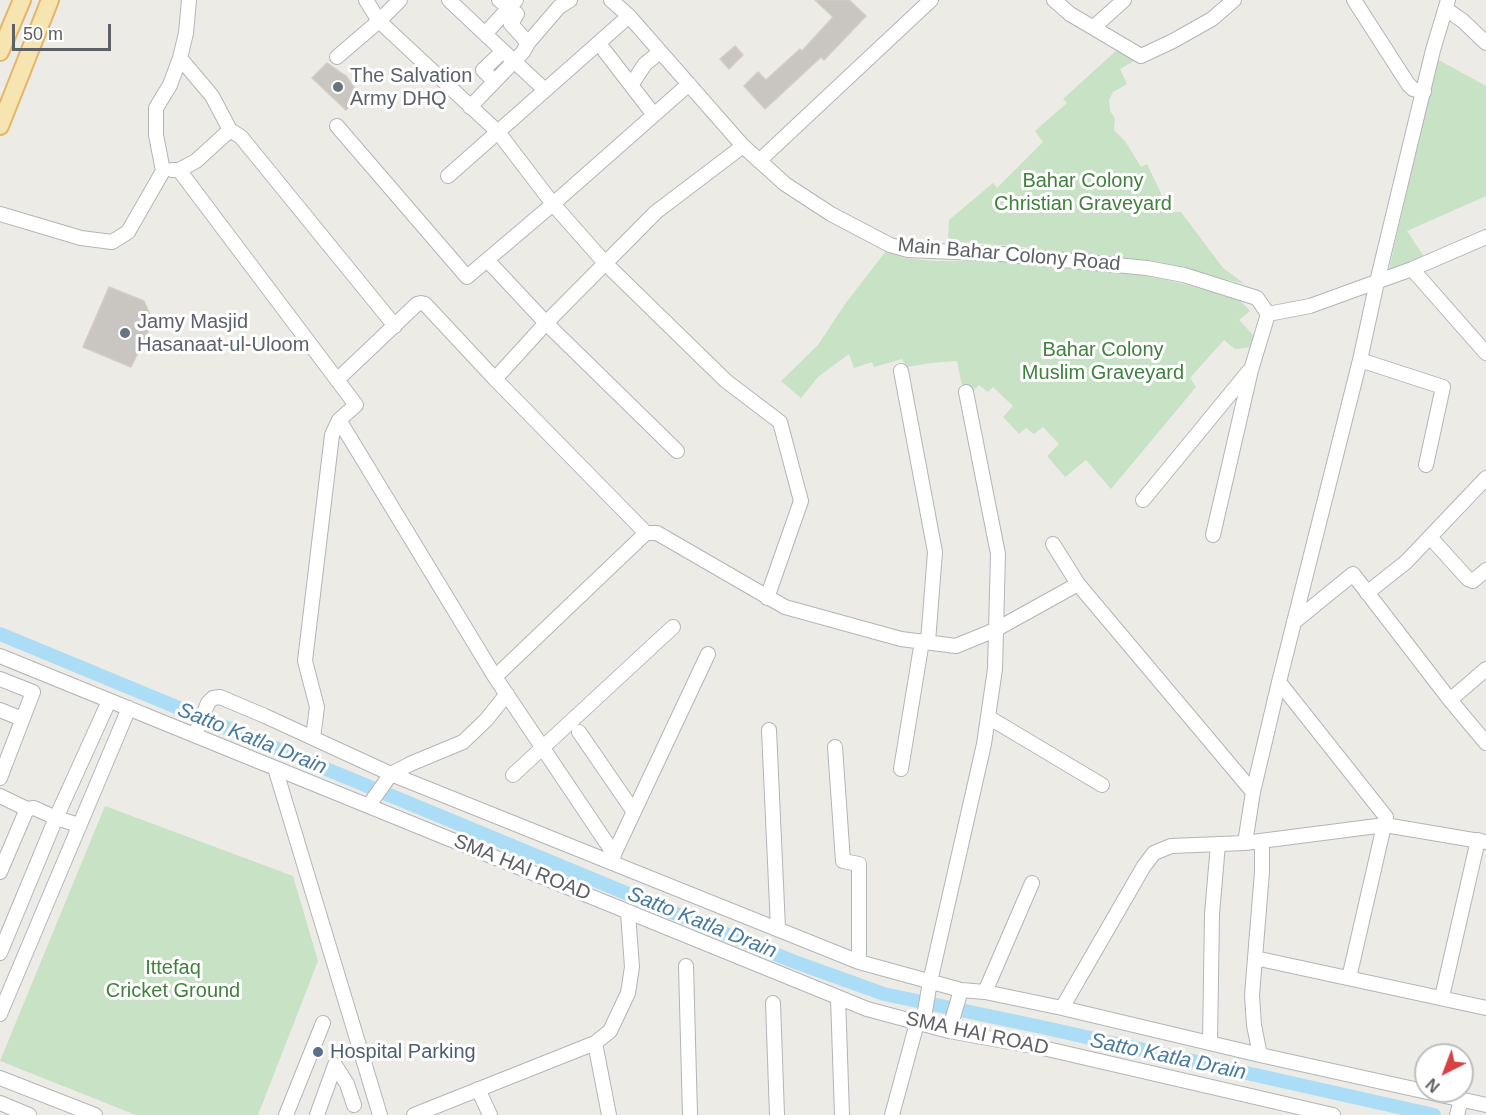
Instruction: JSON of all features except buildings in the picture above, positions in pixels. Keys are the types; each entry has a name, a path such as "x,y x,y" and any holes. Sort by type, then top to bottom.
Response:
{"main road":[{"path":"0,52 22,0"},
{"path":"0,126 50,0"}],"street":[{"path":"0,214 81,238 112,242 128,232 163,171 156,135 156,108 170,85 180,58 186,33 189,0"},
{"path":"366,0 379,21 498,132 553,204 605,263 726,381 780,422 801,501 767,598"},
{"path":"337,57 400,0"},
{"path":"449,0 545,90"},
{"path":"470,107 514,61 559,8 570,0"},
{"name":"Main Bahar Colony Road","path":"611,0 629,16 743,146 785,184 831,214 890,245 908,250 1001,254 1156,270 1192,278 1257,298 1268,314"},
{"path":"759,161 931,0"},
{"path":"1054,0 1070,14 1141,56 1173,41 1212,18 1234,0"},
{"path":"1094,27 1124,0"},
{"path":"1354,0 1408,84 1413,89 1424,92"},
{"path":"485,34 508,3 517,14 511,24 528,43"},
{"path":"1245,843 1252,792 1360,360 1433,50 1447,5 1486,43"},
{"path":"448,176 629,16"},
{"path":"604,50 654,115"},
{"path":"494,81 483,70 503,51"},
{"path":"631,85 650,58 660,52"},
{"path":"180,58 212,96 230,130 241,137 395,326"},
{"path":"337,126 467,277 688,84"},
{"path":"163,171 179,170 196,161 230,130"},
{"path":"495,380 546,322 656,212 743,146"},
{"path":"179,170 356,405 339,420 332,435 305,661 317,707 313,738"},
{"path":"1213,535 1251,370 1268,314 1310,306 1485,240"},
{"path":"488,261 546,322 677,451"},
{"path":"1412,269 1486,353"},
{"path":"337,380 417,304 425,304 495,380 646,532 657,533 785,607 901,639 956,646 995,630 1078,584"},
{"path":"1360,360 1443,387 1426,465"},
{"path":"1143,500 1251,370"},
{"path":"901,371 935,552 925,642 901,769"},
{"path":"892,1115 929,988 984,744 995,669 998,554 966,392"},
{"path":"339,420 495,677 614,858"},
{"path":"1367,593 1406,562 1486,478"},
{"path":"495,677 646,532"},
{"path":"1430,537 1468,579 1473,581 1486,570"},
{"path":"1053,544 1078,584 1252,792"},
{"path":"1294,622 1353,574 1486,743"},
{"path":"513,775 673,627"},
{"path":"614,858 708,654"},
{"name":"SMA HAI ROAD","path":"0,656 109,701 196,731 275,768 371,801 628,913 867,1009 1333,1115"},
{"path":"1450,700 1486,669"},
{"path":"0,680 33,692 22,719 5,749 0,778"},
{"path":"1279,682 1386,817 1349,978"},
{"path":"371,801 388,778 410,764 463,742 486,720 507,694"},
{"path":"196,731 208,703 213,698 220,697 313,738 388,778 614,858 859,962 959,997 984,992 1210,1043 1459,1108 1486,1105"},
{"path":"0,953 3,937 109,701"},
{"path":"0,1014 129,708"},
{"path":"0,710 22,719"},
{"path":"988,717 1102,785"},
{"path":"769,730 778,928"},
{"path":"579,732 634,812"},
{"path":"835,747 843,861 859,864 859,962"},
{"path":"275,768 380,1115"},
{"path":"0,796 27,809 34,808 79,825"},
{"path":"0,872 27,809"},
{"path":"1062,1008 1144,866 1154,853 1171,846 1245,843 1385,825 1482,841 1443,997"},
{"path":"1260,1056 1254,1025 1252,995 1262,841"},
{"path":"1210,1043 1211,953 1218,844"},
{"path":"984,992 1032,883"},
{"path":"414,1115 595,1043 610,1031 628,993 632,967 628,913"},
{"path":"3,937 28,944"},
{"path":"1255,958 1486,1008"},
{"path":"686,966 690,1115"},
{"path":"951,1027 959,997"},
{"path":"838,998 842,1115"},
{"path":"773,1003 777,1115"},
{"path":"286,1115 323,1023"},
{"path":"595,1043 609,1115"},
{"path":"316,1115 334,1065 346,1084 354,1112"},
{"path":"0,1078 95,1115"},
{"path":"478,1089 490,1115"},
{"path":"0,1103 29,1115"}],"green space":[{"name":"Bahar Colony Christian Graveyard","path":"1118,49 1134,61 1120,69 1127,84 1113,92 1109,100 1110,111 1115,118 1114,130 1125,141 1141,167 1147,164 1170,212 1181,212 1223,268 1245,284 1176,267 1025,247 948,241 949,220 993,183 997,188 1043,142 1035,131 1067,103 1063,99"},
{"path":"1437,59 1486,86 1486,196 1407,231 1425,258 1389,270"},
{"name":"Bahar Colony Muslim Graveyard","path":"886,251 905,258 934,261 1017,261 1172,281 1239,299 1250,311 1239,320 1254,336 1252,347 1235,349 1224,340 1190,378 1196,387 1111,489 1086,460 1065,477 1047,456 1059,444 1043,427 1034,434 1026,428 1019,434 1003,417 1013,406 993,387 988,392 979,385 973,391 962,385 957,361 907,367 902,359 874,367 872,362 854,368 849,354 818,377 801,398 781,381 818,345 845,304"},
{"name":"Ittefaq Cricket Ground","path":"105,806 293,876 318,961 258,1115 136,1115 0,1061"}],"waterway":[{"name":"Satto Katla Drain","path":"0,634 696,922 795,962 884,994 1434,1115"}],"place":[{"name":"The Salvation Army DHQ","path":"338,87"},
{"name":"Jamy Masjid Hasanaat-ul-Uloom","path":"125,333"},
{"name":"Hospital Parking","path":"318,1052"}]}
